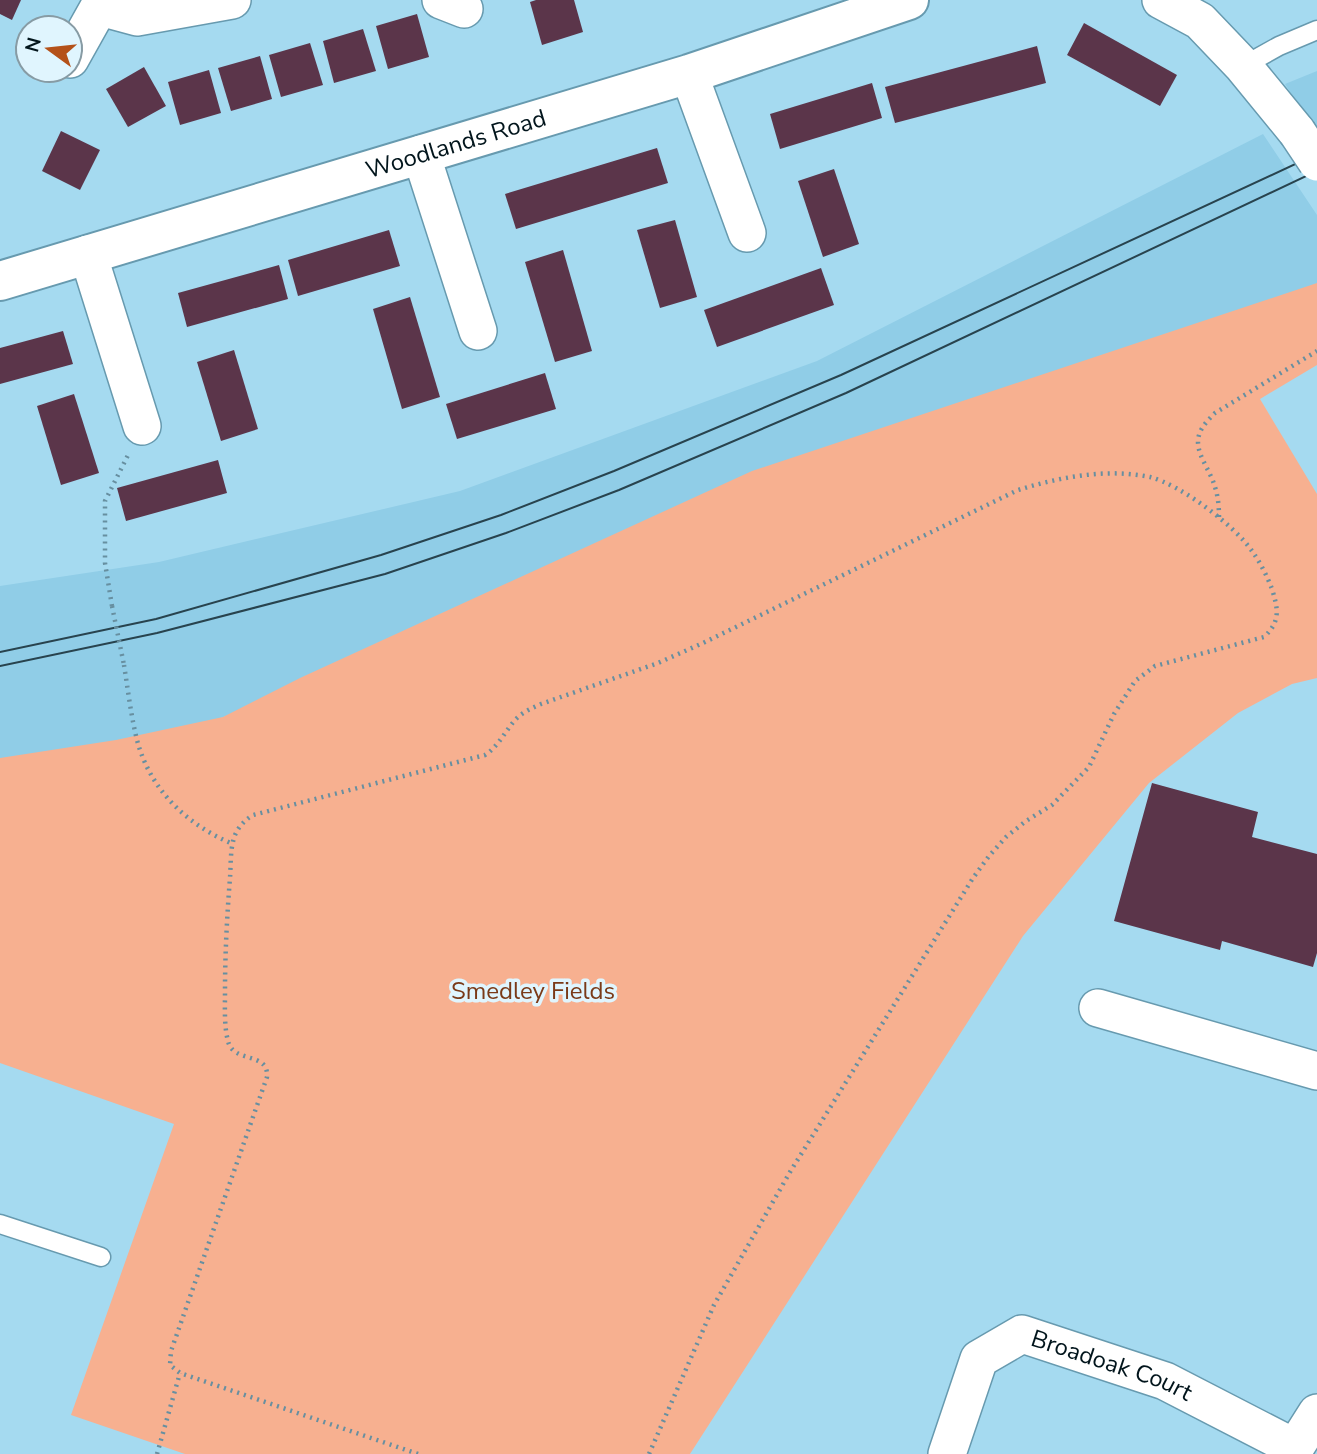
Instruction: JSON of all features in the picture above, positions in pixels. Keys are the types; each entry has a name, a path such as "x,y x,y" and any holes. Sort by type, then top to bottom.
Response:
{"street":[{"path":"84,35 102,4 137,17 232,0"},
{"name":"Woodlands Road","path":"0,281 689,74 829,12 909,0"},
{"path":"1161,0 1200,20 1243,66 1297,132 1317,162"},
{"path":"689,74 747,233"},
{"path":"421,154 478,331"},
{"path":"88,254 142,426"},
{"path":"1098,1008 1317,1071"},
{"name":"Broadoak Court","path":"947,1454 979,1359 1022,1334 1165,1381 1293,1451"},
{"path":"1293,1451 1317,1413"}],"lane":[{"path":"1243,66 1279,46 1317,30"},
{"path":"0,1224 101,1257"}],"path":[{"path":"1219,518 1215,485 1198,444 1205,423 1214,413 1317,351"},
{"path":"142,426 105,501 105,563 138,742 150,775 174,808 194,824 233,844"},
{"path":"418,1454 180,1373 170,1365 171,1351 267,1077 266,1066 231,1050 227,1037 226,949 233,844 240,827 253,815 485,755 493,750 525,711 658,663 703,643 1018,490 1050,480 1088,475 1148,477 1167,483 1219,518 1239,535 1253,552 1269,582 1277,606 1272,630 1264,637 1155,666 1135,681 1114,714 1089,767 1052,805 1006,837 989,856 790,1172 714,1305 649,1454"},
{"path":"157,1454 180,1373"}],"shaded area":[{"path":"1317,71 1317,134 1285,84"},
{"path":"1263,134 1317,215 1317,299 1293,324 0,799 0,586 159,562 460,491 817,361"}],"green space":[{"name":"Smedley Fields","path":"1317,283 1317,365 1260,399 1317,494 1317,678 1292,684 1238,713 1149,783 1023,936 690,1454 185,1454 71,1415 174,1124 0,1063 0,758 116,740 223,717 300,678 752,471"}],"building":[{"path":"0,0 21,0 12,20 0,14"},
{"path":"574,0 583,32 542,45 530,2"},
{"path":"417,14 429,57 388,69 376,26"},
{"path":"1084,23 1177,75 1160,106 1067,55"},
{"path":"363,29 376,71 334,83 323,41"},
{"path":"310,43 323,85 281,97 269,55"},
{"path":"1037,46 1046,83 895,123 885,87"},
{"path":"260,56 272,99 231,111 218,68"},
{"path":"144,67 166,106 128,127 106,89"},
{"path":"209,70 221,113 180,125 168,82"},
{"path":"872,83 882,118 780,149 770,114"},
{"path":"61,131 100,150 80,190 42,171"},
{"path":"657,148 668,183 516,229 505,194"},
{"path":"834,169 859,244 823,257 798,181"},
{"path":"675,220 697,297 660,308 637,230"},
{"path":"389,230 400,266 298,296 288,260"},
{"path":"563,250 592,351 555,362 525,262"},
{"path":"279,265 288,299 187,327 178,293"},
{"path":"821,268 834,305 717,347 704,310"},
{"path":"410,297 440,397 402,409 373,309"},
{"path":"63,331 73,364 0,384 0,348"},
{"path":"234,350 258,429 221,441 197,362"},
{"path":"545,373 556,409 457,439 446,404"},
{"path":"74,394 99,473 61,485 37,406"},
{"path":"218,460 227,493 126,521 117,488"},
{"path":"1152,783 1258,812 1252,837 1317,854 1317,953 1313,967 1222,941 1220,950 1114,921"}],"tram line":[{"path":"0,652 156,619 381,555 501,515 614,471 841,375 1317,154"},
{"path":"0,666 157,633 385,574 506,533 619,490 846,393 1317,171"}]}
